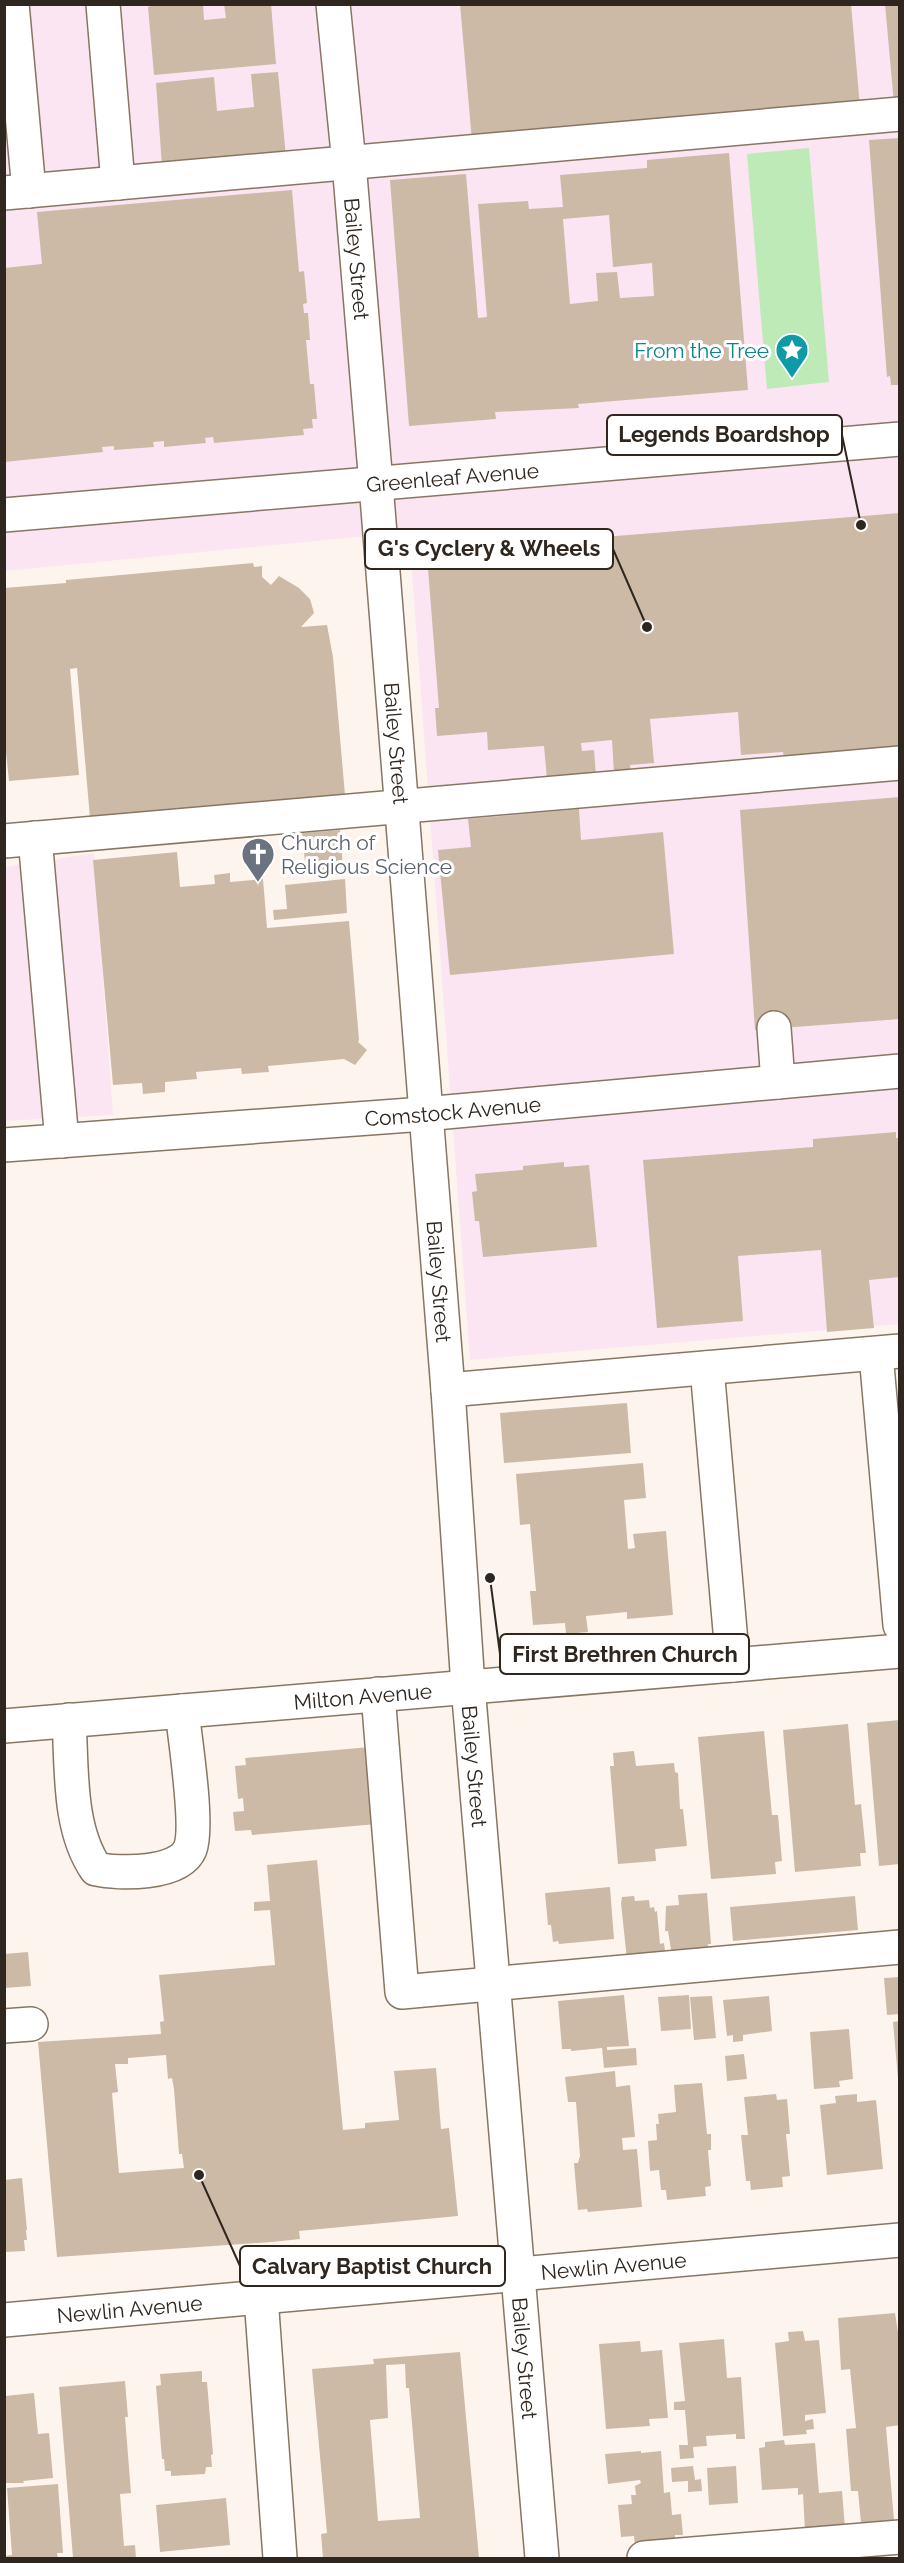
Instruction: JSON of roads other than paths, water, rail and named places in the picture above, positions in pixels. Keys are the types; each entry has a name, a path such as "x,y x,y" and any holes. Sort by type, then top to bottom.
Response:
{"street":[{"path":"12,4 17,192 900,114"},
{"path":"103,4 118,183"},
{"name":"Bailey Street","path":"333,4 376,484 424,1114 448,1390 468,1686 542,2559"},
{"name":"Greenleaf Avenue","path":"4,515 900,439"},
{"path":"62,1141 20,839 900,763"},
{"path":"774,1029 778,1082"},
{"name":"Comstock Avenue","path":"4,1145 424,1114 900,1071"},
{"path":"448,1390 888,1352 900,1625"},
{"path":"707,1368 733,1665"},
{"name":"Milton Avenue","path":"4,1726 900,1651"},
{"path":"378,1694 402,1992 900,1947"},
{"path":"69,1720 77,1822 84,1852 96,1869 114,1873 154,1869 176,1863 190,1850 193,1827 182,1711"},
{"name":"Newlin Avenue","path":"4,2320 900,2240"},
{"path":"261,2297 280,2559"},
{"path":"644,2559 900,2537"}],"place":[{"name":"From the Tree","path":"792,379"},
{"name":"Legends Boardshop","path":"861,525"},
{"name":"G's Cyclery & Wheels","path":"647,627"},
{"name":"Church of Religious Science","path":"258,883"},
{"name":"First Brethren Church","path":"490,1578"},
{"name":"Calvary Baptist Church","path":"199,2175"}]}
